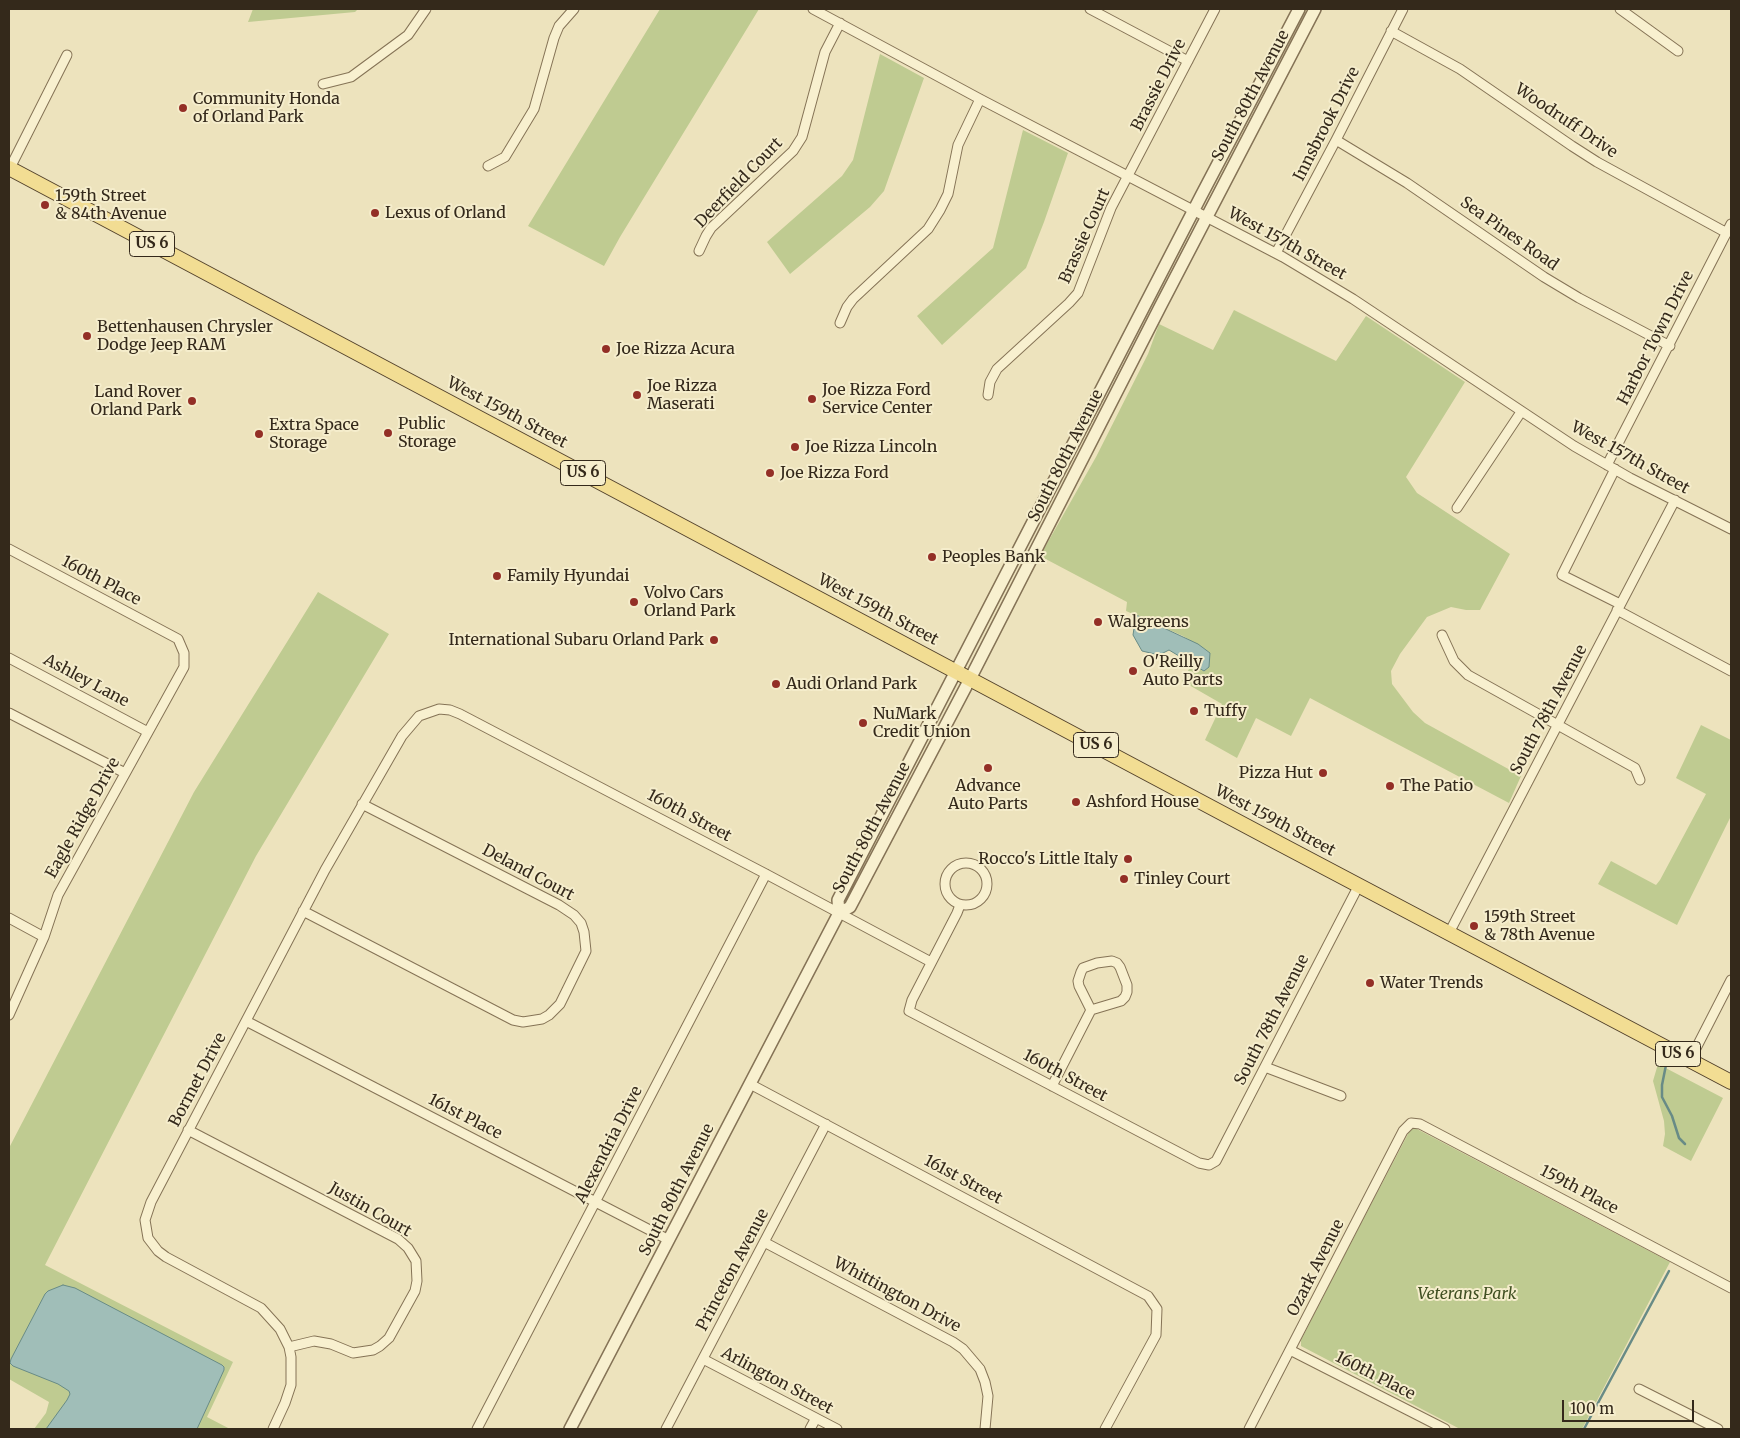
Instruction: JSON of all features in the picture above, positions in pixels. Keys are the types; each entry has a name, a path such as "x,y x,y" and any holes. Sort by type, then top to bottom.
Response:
{"main road":[{"name":"West 159th Street","path":"9,168 1731,1082"}],"street":[{"path":"323,84 351,78 408,35 426,9"},
{"path":"488,166 505,157 534,109 559,26 574,9"},
{"name":"West 157th Street","path":"813,9 980,99 1276,253 1345,294 1521,412 1611,467 1731,529"},
{"path":"1090,9 1188,61"},
{"name":"Brassie Drive","path":"1129,175 1215,9"},
{"name":"South 80th Avenue","path":"570,1429 839,913 838,900 1194,210 1300,9"},
{"name":"South 80th Avenue","path":"839,913 850,907 970,679 1315,9"},
{"name":"Innsbrook Drive","path":"1276,253 1403,9"},
{"path":"1620,9 1678,51"},
{"name":"Deerfield Court","path":"699,252 711,228 793,151 802,138 825,52 840,23"},
{"name":"Woodruff Drive","path":"1391,31 1460,69 1572,146 1649,191 1729,228"},
{"path":"9,168 67,55"},
{"path":"840,323 853,299 928,229 940,210 948,194 958,145 980,99"},
{"name":"Sea Pines Road","path":"1336,140 1407,183 1544,278 1670,346"},
{"name":"Brassie Court","path":"988,395 990,382 997,369 1078,293 1112,208 1129,175"},
{"name":"Harbor Town Drive","path":"1619,607 1562,575 1611,467 1729,228"},
{"path":"1457,508 1521,412"},
{"name":"South 78th Avenue","path":"1449,933 1675,500"},
{"name":"160th Place","path":"9,549 178,639"},
{"path":"1619,607 1731,671"},
{"path":"1442,635 1454,661 1468,675 1635,768 1640,780"},
{"name":"Eagle Ridge Drive","path":"9,1016 44,937 58,895 184,667 184,653 178,639"},
{"name":"Ashley Lane","path":"9,658 148,732"},
{"name":"160th Street","path":"429,712 444,710 460,714 931,962 912,1000 910,1010 1199,1163 1209,1165"},
{"name":"Bormet Drive","path":"273,1429 291,1385 289,1347 277,1325 261,1308 166,1257 152,1246 146,1229 147,1210 303,911 362,804 402,736 419,716 429,712"},
{"path":"9,713 125,773"},
{"name":"Deland Court","path":"303,911 513,1020 523,1022 542,1019 560,1004 586,950 584,932 574,915 559,905 362,804"},
{"path":"965,862 972,863 978,866 987,879 985,894 981,900 974,904 967,906 960,904 954,902 945,891 945,878 952,867 965,862"},
{"name":"Alexendria Drive","path":"477,1429 766,874"},
{"name":"South 78th Avenue","path":"1209,1165 1216,1161 1359,885"},
{"path":"931,962 960,904"},
{"path":"9,918 44,937"},
{"path":"1052,1086 1091,1010 1121,1001 1125,997 1127,985 1117,963 1112,961 1097,963 1083,968 1078,980 1079,986 1091,1010"},
{"path":"1690,1060 1731,980"},
{"name":"161st Place","path":"246,1021 669,1240"},
{"path":"1265,1067 1341,1096"},
{"name":"161st Street","path":"750,1084 1140,1290 1153,1300 1157,1309 1156,1335 1105,1429"},
{"name":"159th Place","path":"1411,1123 1420,1124 1731,1288"},
{"name":"Ozark Avenue","path":"1249,1429 1403,1131 1411,1123"},
{"name":"Princeton Avenue","path":"666,1429 826,1124"},
{"name":"Justin Court","path":"188,1130 398,1239 408,1248 416,1261 417,1281 415,1291 389,1338 380,1346 373,1350 352,1353 331,1344 314,1340 289,1347"},
{"name":"Whittington Drive","path":"764,1242 963,1349 980,1369 985,1382 988,1396 985,1429"},
{"name":"160th Place","path":"1290,1350 1445,1429"},
{"name":"Arlington Street","path":"703,1359 837,1429"},
{"path":"1638,1389 1718,1429"},
{"path":"810,1429 816,1418"}],"green space":[{"path":"253,9 358,9 355,12 248,22"},
{"path":"660,9 759,9 604,266 528,226"},
{"path":"880,54 924,78 884,191 870,207 790,274 767,242 842,176 853,160"},
{"path":"1023,130 1068,153 1044,222 1026,268 942,345 917,316 993,248"},
{"path":"1234,310 1336,361 1366,316 1465,382 1406,477 1417,493 1510,554 1480,610 1451,607 1427,617 1400,654 1391,671 1392,684 1413,712 1425,723 1521,776 1509,803 1310,698 1291,736 1256,718 1237,758 1205,740 1222,704 1182,681 1192,664 1204,671 1210,653 1183,636 1126,611 1127,602 1040,556 1096,457 1148,354 1159,324 1213,350"},
{"path":"318,592 389,634 256,856 45,1265 233,1362 207,1417 230,1429 34,1429 46,1413 49,1402 9,1379 9,1148 194,792"},
{"path":"1701,725 1731,740 1731,816 1677,925 1598,884 1611,861 1656,885 1660,880 1706,794 1676,778"},
{"path":"1658,1064 1723,1098 1691,1161 1663,1146 1665,1134 1664,1121 1653,1081"},
{"name":"Veterans Park","path":"1415,1128 1670,1262 1582,1429 1460,1429 1301,1346 1301,1340 1343,1258 1410,1130"}],"water":[{"path":"1136,615 1198,644 1210,653 1209,667 1204,671 1169,650 1159,655 1142,651 1133,635"},
{"path":"63,1285 75,1288 224,1367 197,1429 46,1429 67,1400 70,1394 69,1391 58,1384 13,1366 10,1363 45,1294"}],"waterway":[{"path":"1666,1065 1662,1097 1672,1116 1679,1138 1685,1144"},
{"path":"1584,1429 1669,1271"}],"place":[{"name":"Community Honda of Orland Park","path":"183,108"},
{"name":"159th Street & 84th Avenue","path":"45,205"},
{"name":"Lexus of Orland","path":"375,213"},
{"name":"Bettenhausen Chrysler Dodge Jeep RAM","path":"87,336"},
{"name":"Joe Rizza Acura","path":"606,349"},
{"name":"Joe Rizza Maserati","path":"637,395"},
{"name":"Joe Rizza Ford Service Center","path":"812,399"},
{"name":"Land Rover Orland Park","path":"192,401"},
{"name":"Public Storage","path":"388,433"},
{"name":"Extra Space Storage","path":"259,434"},
{"name":"Joe Rizza Lincoln","path":"795,447"},
{"name":"Joe Rizza Ford","path":"770,473"},
{"name":"Peoples Bank","path":"932,557"},
{"name":"Family Hyundai","path":"497,576"},
{"name":"Volvo Cars Orland Park","path":"634,602"},
{"name":"Walgreens","path":"1098,622"},
{"name":"International Subaru Orland Park","path":"714,640"},
{"name":"O'Reilly Auto Parts","path":"1133,671"},
{"name":"Audi Orland Park","path":"776,684"},
{"name":"Tuffy","path":"1194,711"},
{"name":"NuMark Credit Union","path":"863,723"},
{"name":"Advance Auto Parts","path":"988,768"},
{"name":"Pizza Hut","path":"1323,773"},
{"name":"The Patio","path":"1390,786"},
{"name":"Ashford House","path":"1076,802"},
{"name":"Rocco's Little Italy","path":"1128,859"},
{"name":"Tinley Court","path":"1124,879"},
{"name":"159th Street & 78th Avenue","path":"1474,926"},
{"name":"Water Trends","path":"1370,983"}]}
